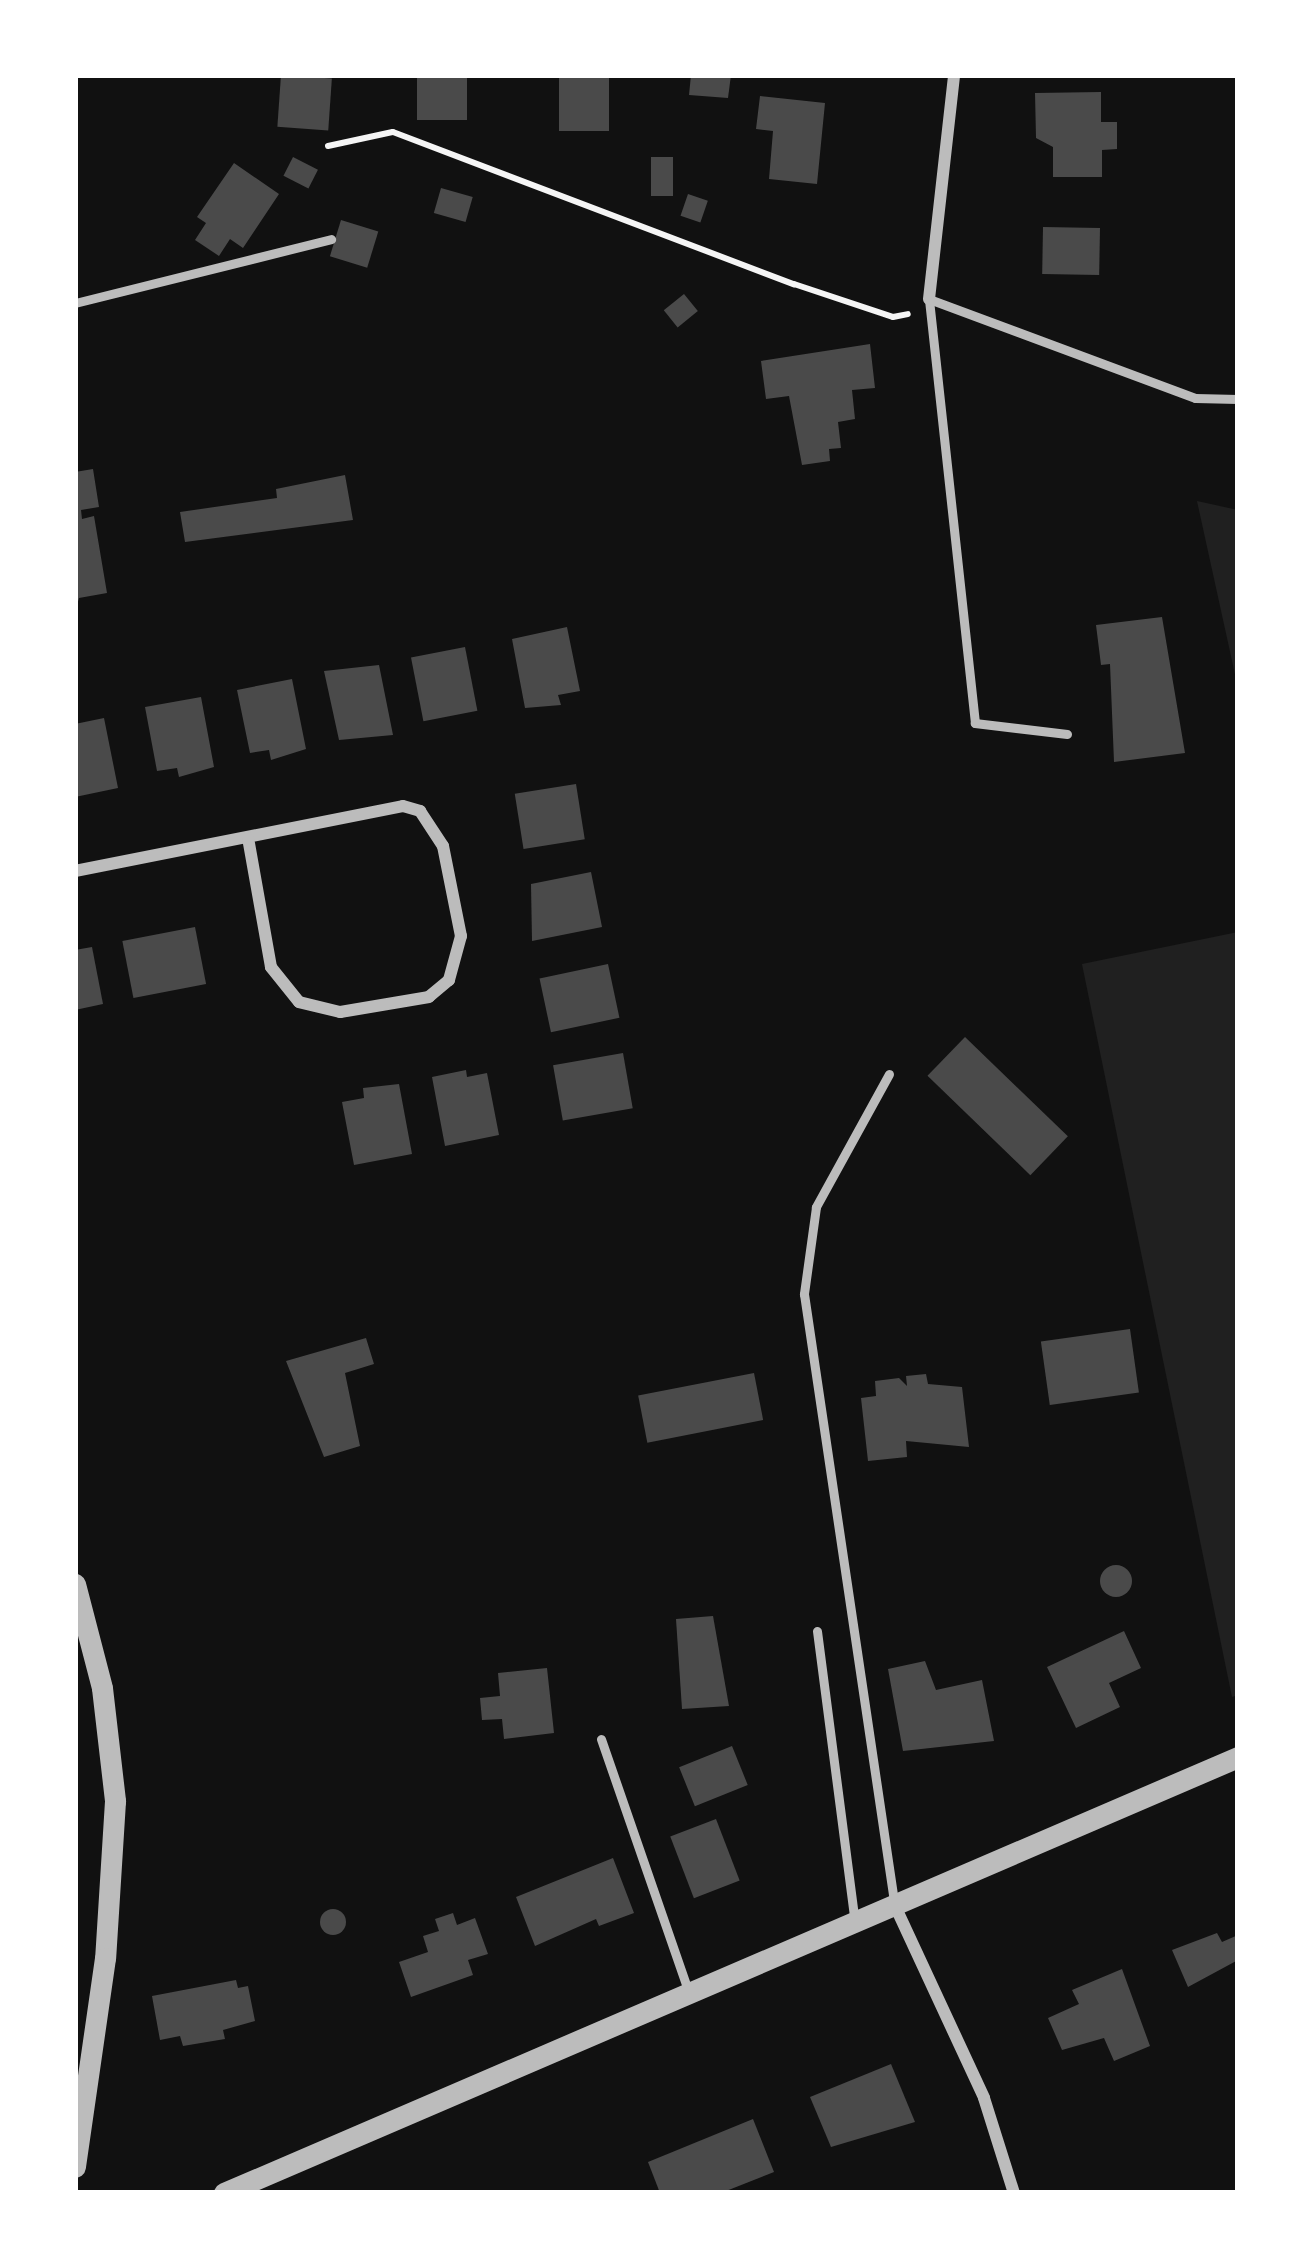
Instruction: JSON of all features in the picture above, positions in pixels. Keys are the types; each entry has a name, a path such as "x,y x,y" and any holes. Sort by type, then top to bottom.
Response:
{"street":[{"path":"929,299 954,75"},
{"path":"75,871 404,806 420,811 442,846 460,936 448,980 429,997 340,1012 299,1002 271,967 248,838"},
{"path":"75,1584 101,1688 115,1801 105,1958 75,2167"},
{"path":"224,2193 896,1908 1238,1757"},
{"path":"896,1908 984,2098 1014,2193"}],"lane":[{"path":"75,303 331,238"},
{"path":"1067,734 975,723 929,299 1195,398 1238,399"},
{"path":"889,1074 816,1207 804,1294 896,1908"},
{"path":"817,1630 856,1924"},
{"path":"601,1739 690,1995"}],"path":[{"path":"328,146 393,132 876,312 920,312 929,299"}],"shaded area":[{"path":"1197,501 1238,510 1238,688"},
{"path":"1238,932 1238,1695 1232,1697 1082,964"}],"building":[{"path":"281,75 332,79 328,130 277,127"},
{"path":"417,75 467,75 467,120 417,120"},
{"path":"559,75 609,75 609,131 559,131"},
{"path":"691,75 731,75 728,98 689,95"},
{"path":"1101,92 1101,122 1117,122 1117,149 1102,150 1102,177 1053,177 1053,147 1036,138 1035,93"},
{"path":"760,96 825,103 817,184 769,179 773,131 756,129"},
{"path":"293,157 318,170 308,188 283,176"},
{"path":"651,157 673,157 673,196 651,196"},
{"path":"234,163 279,194 243,248 230,239 219,256 195,240 206,223 197,217"},
{"path":"441,188 473,197 466,222 434,213"},
{"path":"688,194 708,201 700,223 681,216"},
{"path":"341,220 378,231 367,268 330,256"},
{"path":"1043,227 1100,228 1099,275 1042,274"},
{"path":"684,294 698,311 678,327 664,310"},
{"path":"870,344 875,388 852,390 855,419 838,422 841,448 829,449 830,461 802,465 789,396 766,399 761,361"},
{"path":"93,469 99,507 81,510 82,519 94,516 107,593 79,598 75,613 75,472"},
{"path":"345,475 353,520 185,542 180,512 277,498 276,489"},
{"path":"1162,617 1185,753 1114,762 1110,664 1101,665 1096,625"},
{"path":"567,627 580,691 558,695 561,705 525,708 512,639"},
{"path":"465,647 477,711 423,721 411,657"},
{"path":"379,665 393,735 339,740 324,671"},
{"path":"292,679 306,749 271,760 269,750 250,753 237,690"},
{"path":"201,697 214,767 179,777 177,768 157,771 145,707"},
{"path":"104,718 118,788 75,797 75,724"},
{"path":"576,784 585,839 524,849 515,794"},
{"path":"591,872 602,927 532,941 531,884"},
{"path":"195,927 206,984 133,998 122,941"},
{"path":"92,947 103,1004 75,1010 75,950"},
{"path":"608,964 619,1018 551,1032 540,979"},
{"path":"965,1037 1068,1136 1030,1175 927,1076"},
{"path":"623,1053 633,1108 563,1120 553,1065"},
{"path":"466,1070 467,1077 487,1073 499,1135 445,1146 432,1077"},
{"path":"399,1084 412,1154 354,1165 342,1102 364,1098 363,1088"},
{"path":"1130,1329 1139,1392 1050,1405 1041,1342"},
{"path":"366,1338 374,1364 345,1373 360,1446 324,1457 286,1361"},
{"path":"754,1373 763,1420 647,1443 638,1396"},
{"path":"926,1374 928,1384 962,1387 969,1447 906,1441 907,1457 868,1461 861,1398 876,1396 875,1381 899,1378 907,1386 906,1376"},
{"path":"1116,1565 1127,1570 1132,1581 1127,1592 1116,1597 1105,1592 1100,1581 1105,1570"},
{"path":"713,1616 729,1706 682,1709 676,1619"},
{"path":"1124,1631 1141,1668 1109,1683 1120,1707 1076,1728 1047,1667"},
{"path":"925,1661 936,1690 982,1680 994,1741 903,1751 888,1669"},
{"path":"547,1668 554,1733 504,1739 502,1719 482,1720 480,1698 500,1696 498,1673"},
{"path":"732,1746 748,1785 695,1806 679,1767"},
{"path":"716,1819 740,1881 694,1898 670,1837"},
{"path":"613,1858 634,1913 599,1926 596,1919 535,1946 516,1897"},
{"path":"333,1909 346,1922 333,1935 320,1922"},
{"path":"453,1913 457,1925 475,1918 488,1954 468,1960 473,1975 411,1997 399,1962 428,1952 423,1936 439,1931 435,1919"},
{"path":"1217,1933 1222,1942 1238,1935 1238,1960 1188,1987 1172,1950"},
{"path":"1122,1969 1150,2046 1114,2061 1104,2038 1062,2050 1048,2018 1079,2004 1072,1990"},
{"path":"236,1980 238,1988 248,1986 255,2021 223,2030 225,2039 183,2046 180,2036 160,2040 152,1996"},
{"path":"891,2064 915,2122 831,2147 810,2097"},
{"path":"753,2119 774,2172 721,2193 660,2193 648,2162"}]}
